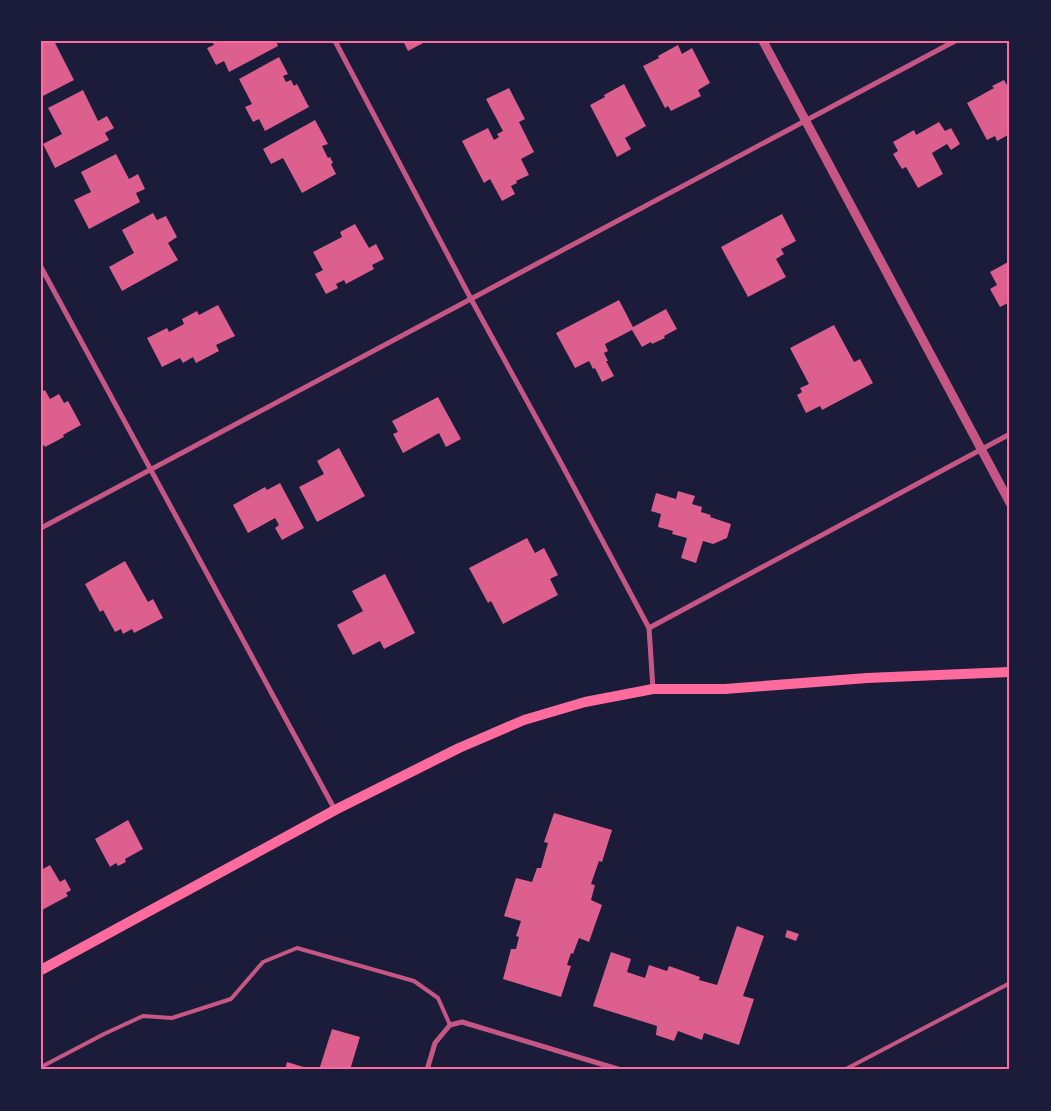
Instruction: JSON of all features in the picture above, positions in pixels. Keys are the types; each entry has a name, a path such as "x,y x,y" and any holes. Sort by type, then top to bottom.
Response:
{"main road":[{"path":"41,970 335,810 459,748 524,720 585,702 653,688 725,689 867,678 1010,672"}],"street":[{"path":"335,41 471,299 649,628 653,688"},
{"path":"763,41 1010,503"},
{"path":"41,528 955,41"},
{"path":"41,267 335,810"},
{"path":"649,628 1010,434"},
{"path":"427,1070 435,1043 450,1025 462,1022 621,1070"}],"lane":[{"path":"41,1067 143,1016 172,1018 232,999 263,962 297,948 414,981 438,998 450,1025"},
{"path":"844,1070 1010,983"}],"building":[{"path":"41,41 54,41 74,80 41,97"},
{"path":"212,41 276,41 278,46 229,72 224,61 216,65 207,48 214,45"},
{"path":"403,41 427,41 408,51"},
{"path":"678,45 682,54 692,48 710,83 698,90 701,96 671,111 668,106 665,108 643,66"},
{"path":"279,57 288,74 283,76 286,82 291,80 294,86 297,84 309,107 265,131 259,119 253,122 245,107 252,104 239,79"},
{"path":"1004,80 1010,90 1010,134 997,141 995,136 987,140 967,103 994,88 992,86"},
{"path":"624,84 646,126 625,138 631,149 617,157 590,105"},
{"path":"509,88 525,119 519,122 534,152 521,159 529,175 516,181 517,183 511,186 515,194 502,201 490,179 484,183 462,141 488,128 494,140 499,137 497,134 503,131 486,99"},
{"path":"83,90 98,121 107,116 114,128 105,133 109,140 55,168 43,144 62,134 48,108"},
{"path":"315,120 328,144 322,146 333,163 331,164 336,174 302,193 283,158 271,164 263,149"},
{"path":"939,122 945,131 951,128 960,144 951,150 947,144 932,153 943,174 918,188 906,167 902,169 893,154 898,151 893,142 914,130 916,135"},
{"path":"116,154 129,179 138,174 145,189 136,193 140,202 89,229 74,200 91,192 81,172"},
{"path":"153,213 157,220 166,216 177,237 168,243 178,260 122,291 109,267 134,253 122,230"},
{"path":"782,214 796,241 781,249 784,254 776,259 786,277 748,297 721,247"},
{"path":"355,224 369,248 376,244 384,259 372,265 374,269 346,284 344,280 336,284 338,288 326,294 315,274 323,270 313,252 342,237 340,232"},
{"path":"1010,261 1010,307 1008,303 1000,307 990,289 997,285 990,272"},
{"path":"619,300 633,327 666,309 677,329 664,336 665,338 642,347 632,330 605,344 608,351 604,353 608,361 606,361 614,376 602,382 589,361 575,368 556,333"},
{"path":"218,305 235,336 216,345 219,351 196,363 193,357 183,363 180,358 162,367 147,338 167,328 169,332 184,324 182,319 197,311 199,315"},
{"path":"834,325 854,362 860,359 873,383 822,410 820,406 806,413 797,395 802,392 800,388 809,384 790,348"},
{"path":"45,390 50,399 59,394 64,403 68,401 81,425 63,435 64,437 45,447 44,445 41,447 41,392"},
{"path":"438,397 461,439 446,447 439,433 403,453 393,434 398,432 392,421"},
{"path":"339,448 365,496 317,522 299,487 324,474 317,461"},
{"path":"280,483 304,528 282,540 275,528 279,525 275,518 248,533 233,505 265,487 267,490"},
{"path":"678,491 695,496 692,504 702,507 701,512 731,524 727,538 713,544 703,541 696,563 681,558 687,538 672,534 673,531 658,527 661,514 651,511 656,493 676,499"},
{"path":"527,538 535,553 544,548 558,575 550,579 558,595 503,624 491,601 488,603 469,568"},
{"path":"125,561 148,602 153,599 163,618 134,633 132,629 123,634 121,629 115,632 103,610 100,612 85,584"},
{"path":"385,574 415,633 384,649 380,641 353,655 337,625 363,611 352,591"},
{"path":"554,813 612,830 602,862 599,861 591,884 595,885 591,900 602,905 589,942 579,938 573,954 571,953 567,965 571,966 561,997 503,979 511,949 516,949 519,937 516,936 521,921 504,916 516,878 532,882 537,868 541,868 548,843 544,842"},
{"path":"128,820 143,849 125,859 126,862 118,866 116,863 110,867 95,839"},
{"path":"50,865 60,882 65,879 71,890 66,893 68,896 42,910 41,870"},
{"path":"737,926 764,936 743,996 754,999 739,1045 704,1033 702,1040 678,1031 674,1041 656,1035 657,1026 593,1006 611,952 631,959 627,972 645,978 649,965 667,971 669,966 700,977 699,980 717,985"},
{"path":"787,930 799,934 796,941 785,937"},
{"path":"332,1029 360,1037 350,1070 319,1070"},
{"path":"287,1062 310,1069 310,1070 285,1070"}]}
